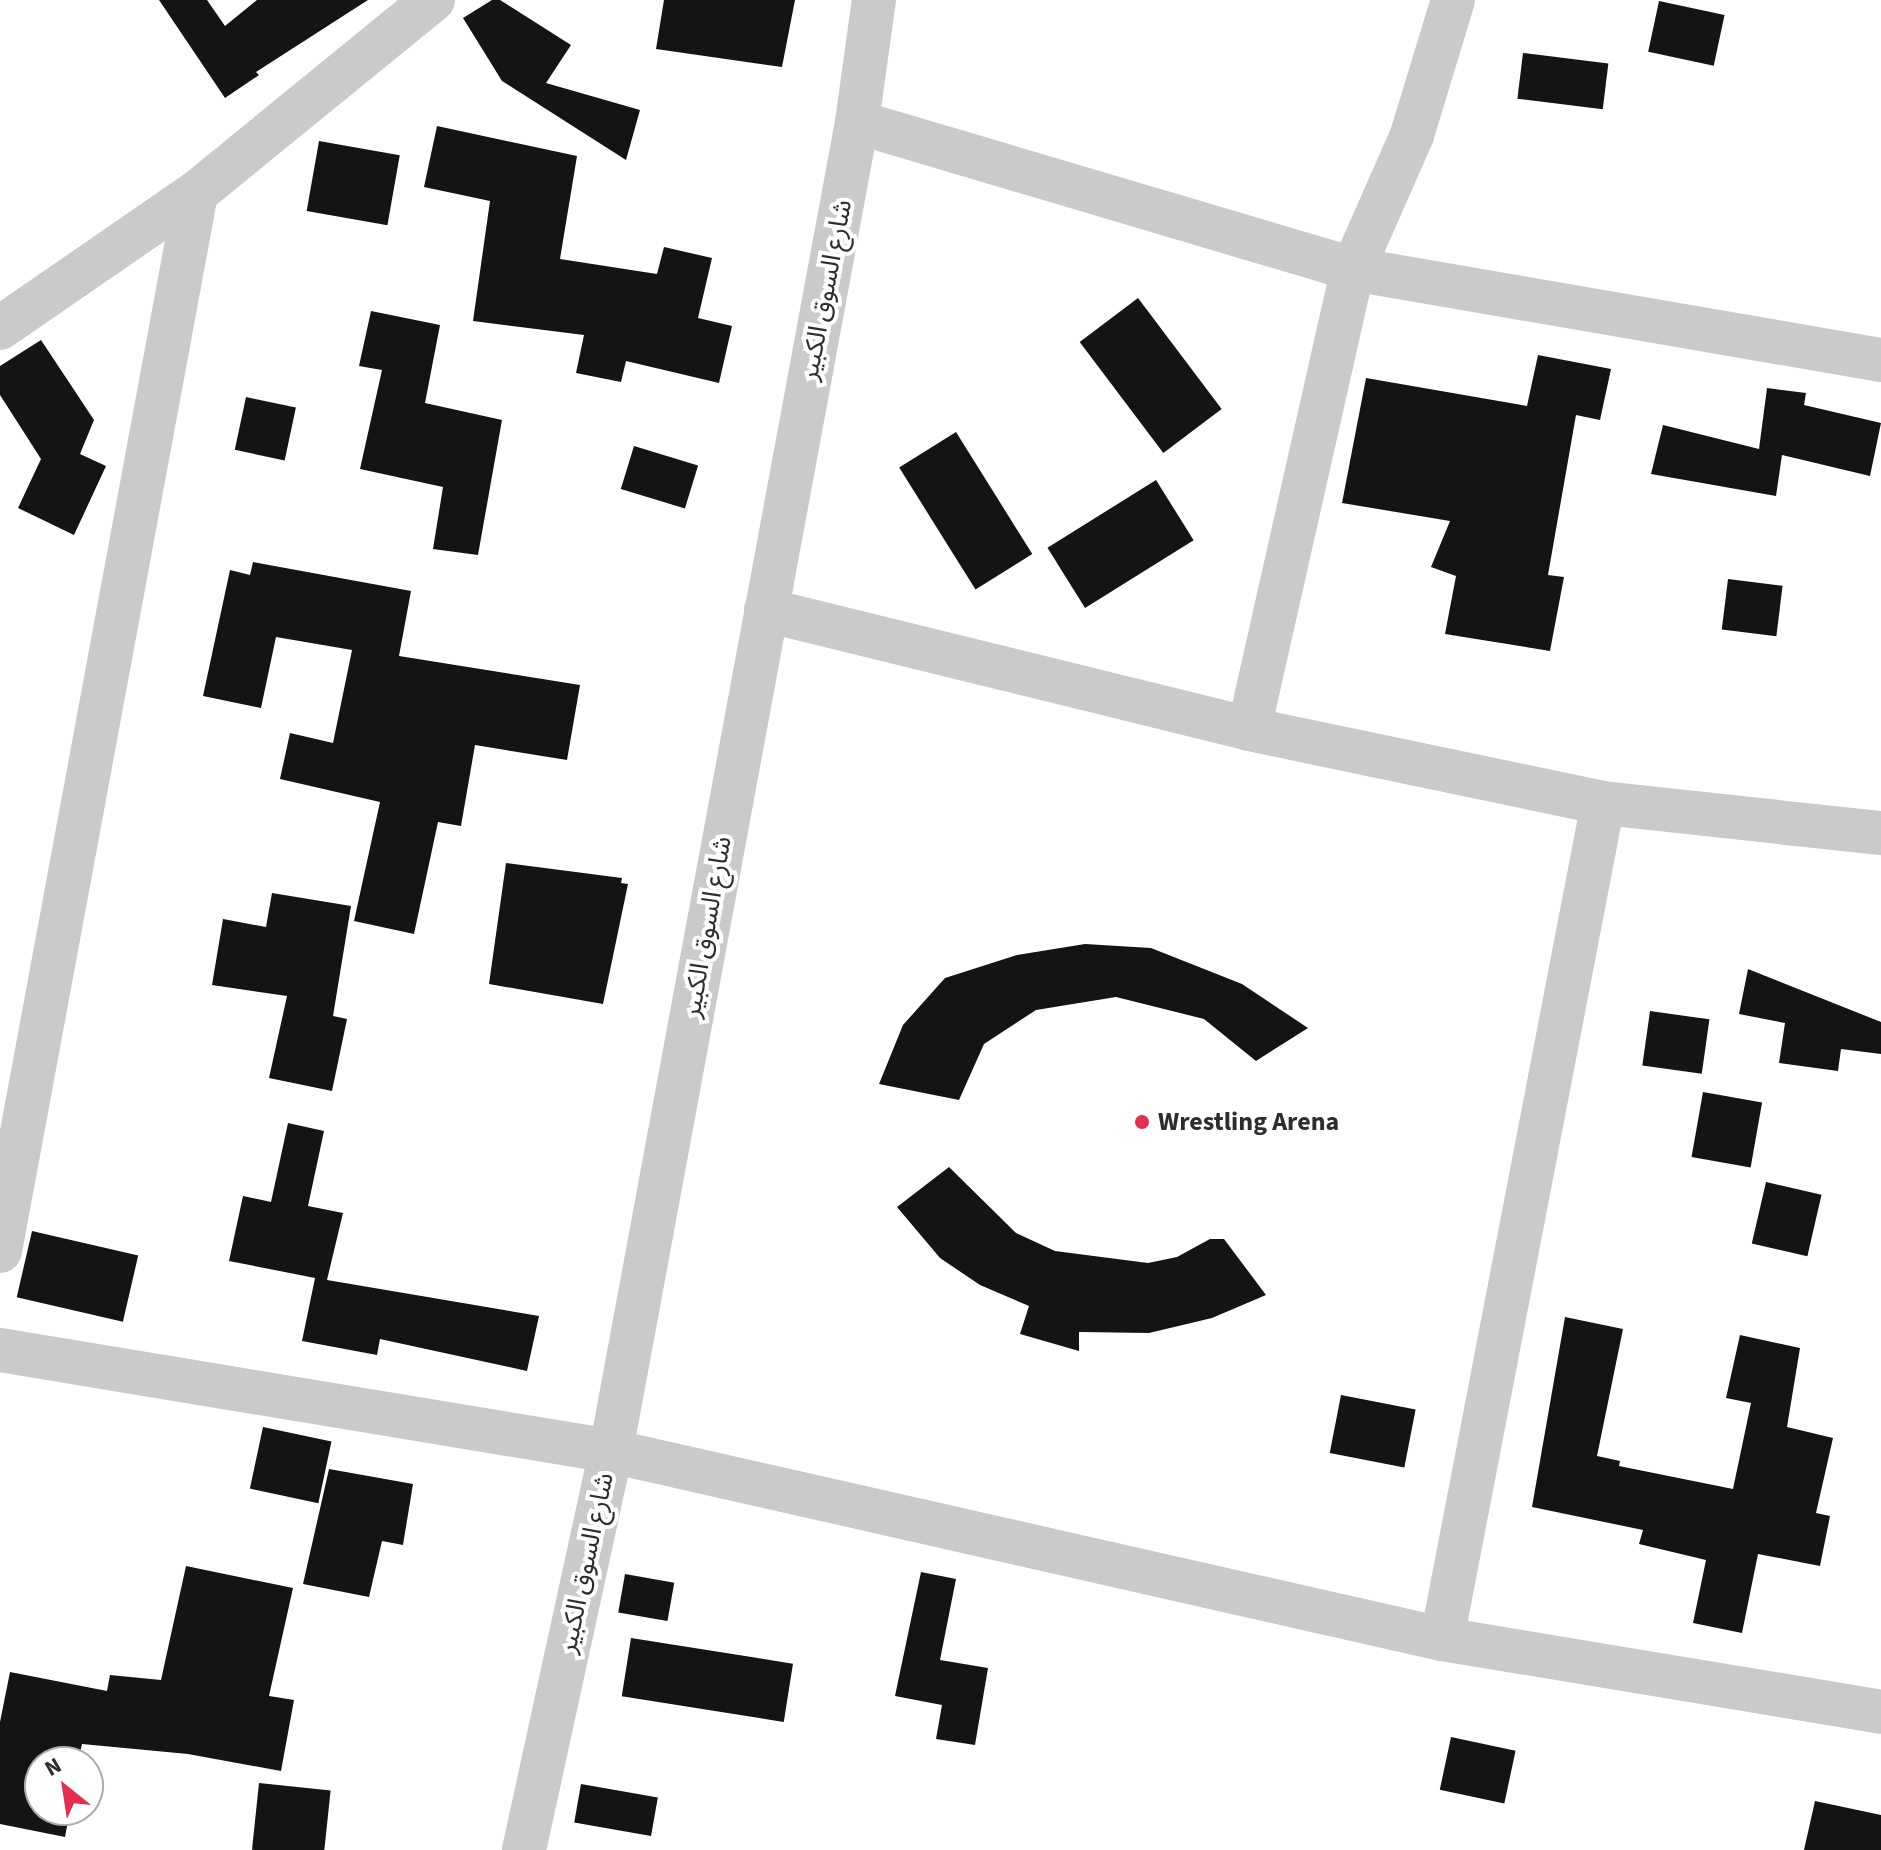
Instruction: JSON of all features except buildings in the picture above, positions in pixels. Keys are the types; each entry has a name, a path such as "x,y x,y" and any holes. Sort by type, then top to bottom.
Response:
{"street":[{"path":"0,328 196,193 433,0"},
{"name":"شارع السوق الكبير","path":"524,1850 611,1451 857,122 874,0"},
{"path":"1249,729 1353,269 1412,135 1453,0"},
{"path":"857,122 1353,269 1881,360"},
{"path":"0,1251 196,193"},
{"path":"766,610 1249,729 1603,803 1881,833"},
{"path":"1442,1639 1603,803"},
{"path":"0,1350 611,1451 1442,1639 1881,1712"}],"place":[{"name":"Wrestling Arena","path":"1142,1122"}]}
